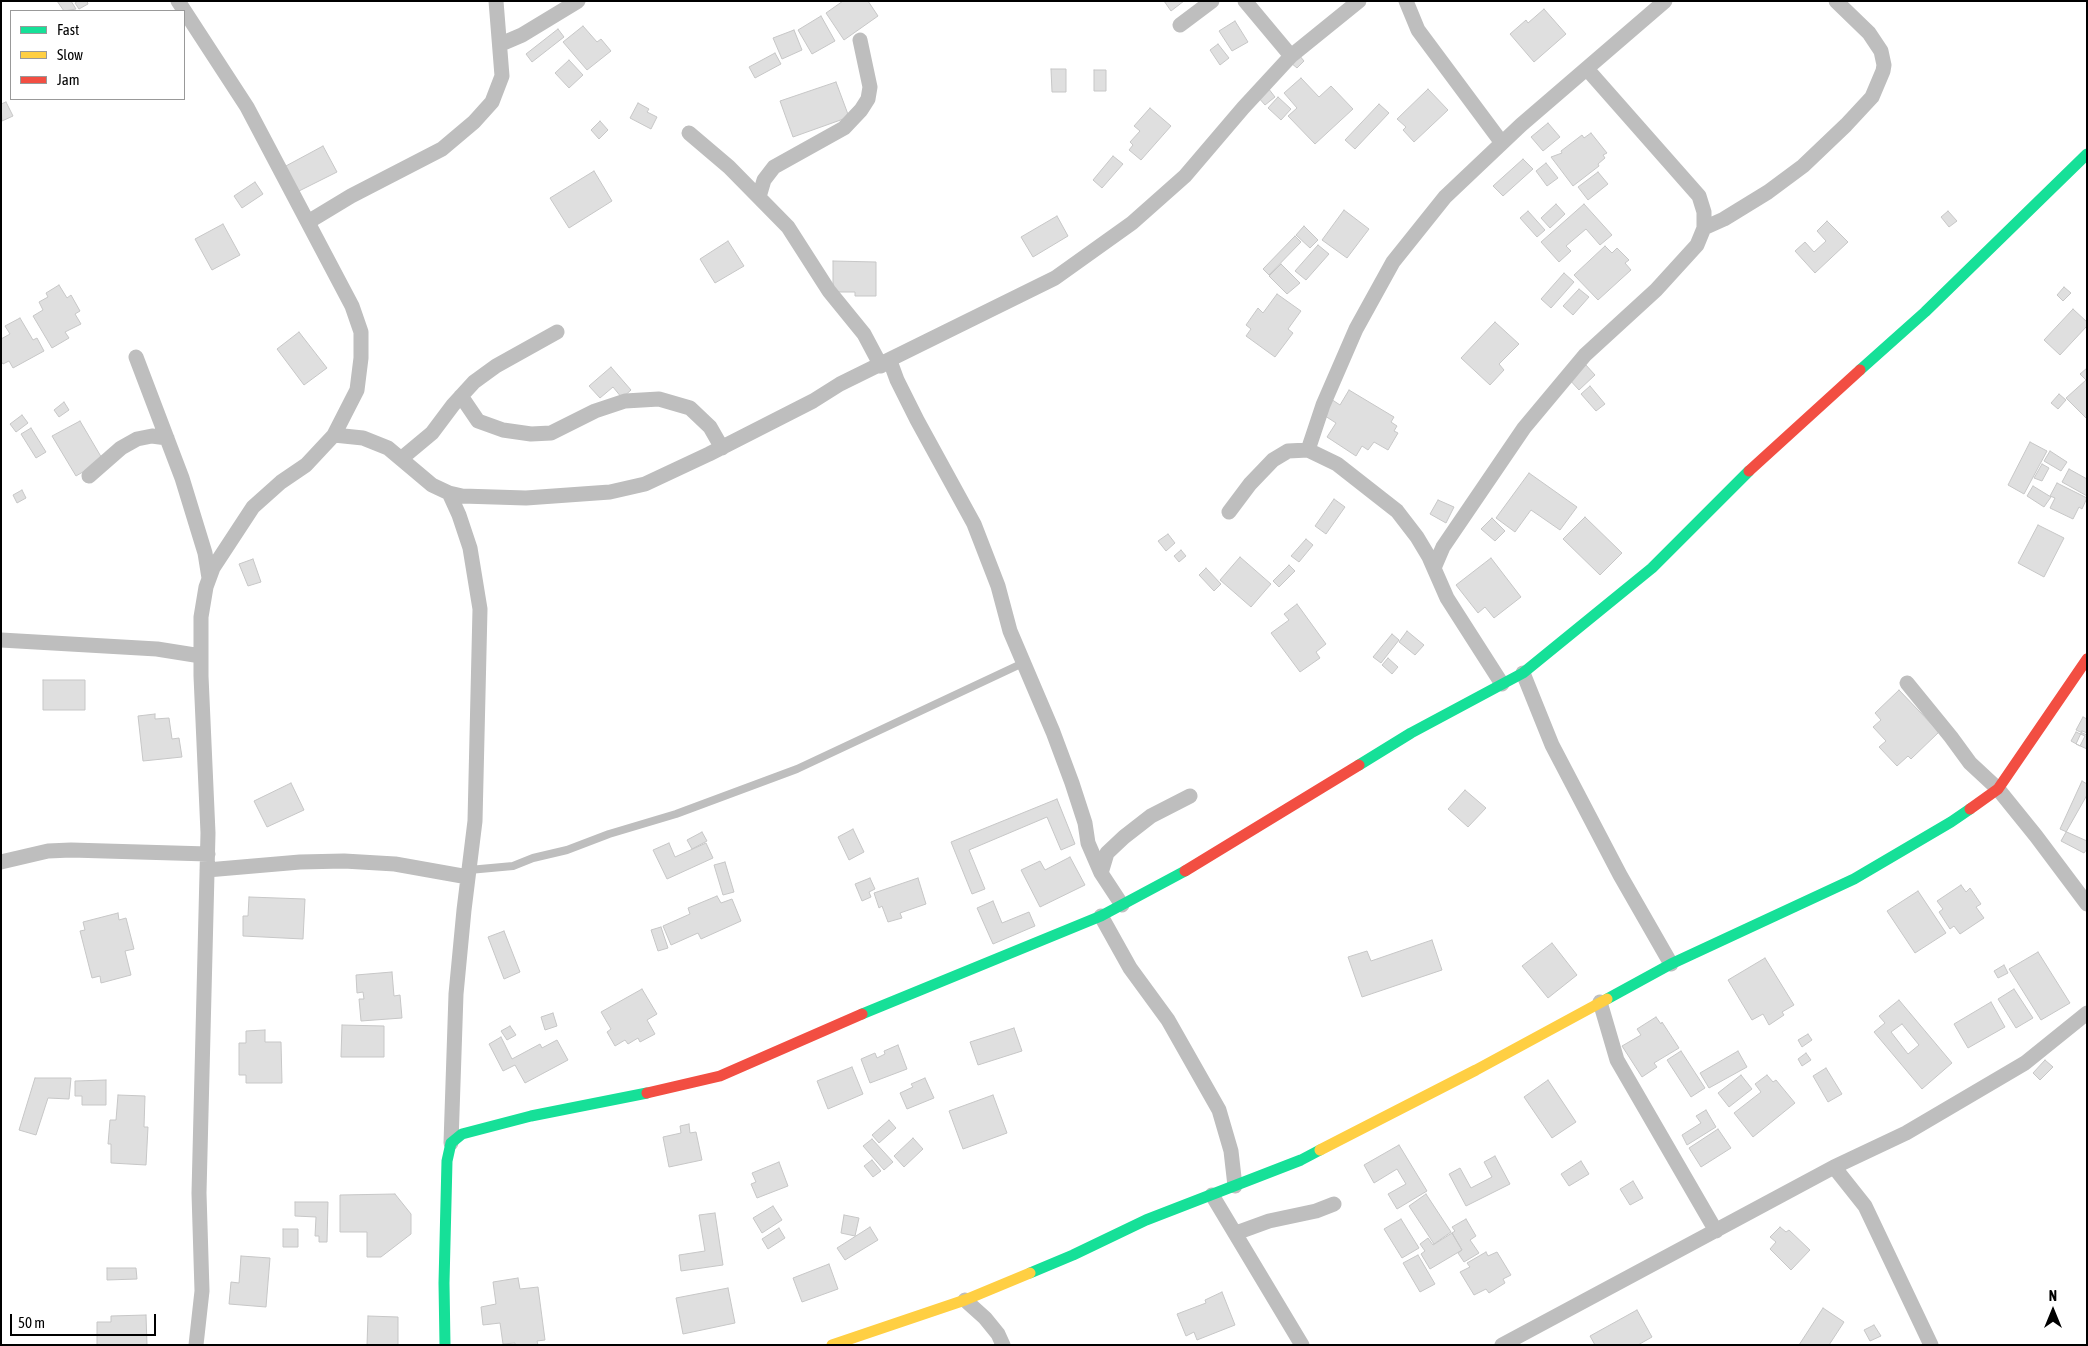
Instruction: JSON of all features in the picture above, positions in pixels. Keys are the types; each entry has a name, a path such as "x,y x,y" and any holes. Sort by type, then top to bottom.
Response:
{"street":[{"path":"308,222 351,196 442,149 474,122 492,102 502,76 501,44 496,1"},
{"path":"501,44 522,35 578,1"},
{"path":"1180,25 1212,1"},
{"path":"1245,1 1291,56"},
{"path":"334,435 363,438 388,448 432,485 449,494 526,498 610,492 645,484 722,448 813,401 840,384 1055,278 1132,223 1185,176 1243,108 1291,56 1359,1"},
{"path":"1406,1 1418,30 1502,143"},
{"path":"1308,450 1324,405 1356,329 1393,262 1445,197 1502,143 1665,1"},
{"path":"1704,228 1724,219 1760,197 1803,166 1872,97 1883,71 1881,51 1869,33 1836,1"},
{"path":"185,12 247,107 352,306 361,332 361,358 357,390 334,435 306,465 281,482 253,507 213,568 209,578 201,617 208,862 199,1175 202,1291 196,1345"},
{"path":"759,197 764,180 774,167 844,128 861,110 868,99 870,87 860,40"},
{"path":"1434,568 1443,547 1524,428 1585,355 1618,327 1656,290 1697,245 1704,228 1704,212 1699,196 1587,69"},
{"path":"689,133 729,167 788,227 829,291 864,334 897,380 974,524 998,586 1010,631 1053,732 1085,823 1088,843 1101,872 1122,905"},
{"path":"451,1143 462,1134 484,1127 612,1101 720,1076 920,989 1101,916 1236,840 1411,733 1522,673 1652,568 1741,478 1925,312 2087,154"},
{"path":"402,458 432,432 460,396 474,382 496,366 558,332"},
{"path":"136,357 167,438 205,553 209,578"},
{"path":"460,396 478,421 502,430 531,434 551,433 595,412 625,401 659,399 690,408 710,427 722,448"},
{"path":"89,476 120,448 137,439 152,436 167,438"},
{"path":"1229,512 1250,484 1273,460 1288,451 1308,450 1337,464 1398,511 1417,537 1434,568 1447,598 1502,684"},
{"path":"445,1345 447,1161 451,1143 456,994 475,821 480,609 470,548 459,515 449,494"},
{"path":"1,640 157,649 201,656"},
{"path":"832,1345 965,1300 1073,1254 1146,1220 1301,1160 1671,964 1719,944 1756,924 1854,879 1951,822 1998,789 2087,658"},
{"path":"1522,673 1552,745 1620,876 1671,964"},
{"path":"1907,683 1970,763 1998,789 2087,904"},
{"path":"1101,872 1107,853 1124,837 1151,816 1190,796"},
{"path":"1,862 48,851 71,850 208,862 344,861 395,864 469,874"},
{"path":"1101,916 1130,968 1168,1020 1219,1110 1231,1151 1235,1186"},
{"path":"1600,1002 1617,1060 1716,1231"},
{"path":"1502,1345 1834,1167 1906,1133 2025,1063 2087,1013"},
{"path":"1834,1167 1865,1206 1932,1345"},
{"path":"1212,1195 1302,1345"},
{"path":"1236,1234 1269,1220 1316,1211 1334,1204"},
{"path":"965,1300 985,1318 998,1334 1003,1345"}],"lane":[{"path":"469,874 513,866 533,858 567,850 797,769 1023,663"}],"building":[{"path":"57,1 71,1 76,9 70,10 63,10"},
{"path":"87,1 88,4 79,9 75,3"},
{"path":"843,1 868,1 878,16 844,40 826,13"},
{"path":"1164,1 1184,1 1171,11"},
{"path":"1544,9 1566,34 1534,62 1510,34 1526,20 1528,23"},
{"path":"821,16 835,41 812,54 798,30"},
{"path":"1235,21 1248,42 1232,51 1219,31"},
{"path":"583,26 597,42 601,39 611,51 587,70 563,42"},
{"path":"558,29 564,37 532,62 526,54"},
{"path":"794,30 802,50 782,59 773,38"},
{"path":"1218,44 1229,58 1220,65 1210,50"},
{"path":"775,53 781,64 755,78 749,67"},
{"path":"1299,55 1304,61 1297,68 1291,63"},
{"path":"569,60 583,75 569,88 555,73"},
{"path":"1051,69 1066,69 1066,92 1052,92"},
{"path":"1094,70 1106,70 1106,91 1094,91"},
{"path":"1301,78 1319,97 1331,86 1353,109 1315,144 1288,116 1297,108 1284,93"},
{"path":"836,82 849,117 793,137 780,101"},
{"path":"1268,88 1275,97 1265,105 1258,97"},
{"path":"1428,89 1448,110 1414,142 1403,130 1406,127 1397,119"},
{"path":"1278,97 1291,109 1281,120 1268,108"},
{"path":"6,102 13,116 2,121 1,104"},
{"path":"638,103 649,109 647,112 657,117 651,129 630,118"},
{"path":"1379,104 1389,113 1355,149 1345,140"},
{"path":"1150,108 1171,126 1141,160 1129,150 1133,145 1130,142 1140,131 1134,126"},
{"path":"600,121 608,130 599,139 591,130"},
{"path":"1548,123 1560,137 1543,151 1531,137"},
{"path":"1591,133 1607,153 1603,155 1605,158 1598,164 1599,166 1573,186 1551,157 1562,153 1561,151 1582,135 1584,138"},
{"path":"323,146 337,172 297,192 284,167"},
{"path":"1113,156 1123,164 1102,188 1093,180"},
{"path":"1523,159 1533,169 1503,196 1493,186"},
{"path":"1546,163 1558,178 1547,186 1536,171"},
{"path":"594,171 612,201 569,228 550,198"},
{"path":"1598,172 1608,184 1588,200 1578,187"},
{"path":"255,182 263,194 242,208 234,196"},
{"path":"1556,204 1565,214 1550,228 1541,218"},
{"path":"1584,204 1612,235 1600,245 1586,229 1566,246 1571,251 1559,262 1541,242"},
{"path":"1344,210 1369,229 1347,258 1322,240"},
{"path":"1528,211 1545,230 1537,237 1520,218"},
{"path":"1948,211 1957,221 1949,227 1941,217"},
{"path":"1057,216 1068,236 1033,257 1021,237"},
{"path":"1827,221 1848,242 1815,273 1795,251 1805,242 1814,252 1826,241 1817,231"},
{"path":"223,224 240,255 212,270 195,239"},
{"path":"1304,226 1318,240 1310,248 1296,235"},
{"path":"1295,236 1301,242 1269,275 1263,269"},
{"path":"728,241 744,266 715,283 700,259"},
{"path":"1318,245 1329,254 1306,280 1295,271"},
{"path":"1605,246 1612,253 1617,248 1629,260 1625,263 1631,270 1598,300 1574,275"},
{"path":"833,261 876,262 876,296 855,296 855,292 833,292"},
{"path":"1281,264 1300,283 1287,294 1269,276"},
{"path":"1564,273 1574,282 1551,308 1541,299"},
{"path":"59,285 67,298 71,295 80,311 75,314 81,324 65,332 69,338 52,348 33,316 43,310 39,302 48,297 46,293"},
{"path":"2064,287 2071,293 2063,301 2057,295"},
{"path":"1579,289 1589,297 1573,315 1563,306"},
{"path":"1277,294 1301,311 1288,329 1293,333 1275,357 1246,336 1251,329 1246,325 1258,308 1263,313"},
{"path":"2073,309 2087,322 2087,326 2060,355 2044,340"},
{"path":"20,318 33,340 37,338 44,351 13,368 9,361 3,364 1,361 1,339 10,334 5,326"},
{"path":"1495,322 1519,344 1499,364 1504,370 1490,385 1461,358"},
{"path":"299,332 327,368 304,385 277,349"},
{"path":"1585,364 1595,375 1579,390 1568,378"},
{"path":"611,367 631,390 622,398 613,387 600,398 589,386"},
{"path":"2087,368 2087,419 2066,398 2086,380 2080,374"},
{"path":"1590,386 1605,404 1596,411 1581,394"},
{"path":"1349,390 1394,417 1391,422 1397,426 1394,431 1398,433 1388,450 1374,442 1368,450 1362,446 1356,456 1327,437 1336,423 1322,414 1331,399 1340,405"},
{"path":"2059,394 2066,400 2058,409 2051,403"},
{"path":"64,402 69,410 59,417 54,410"},
{"path":"22,415 28,423 16,432 10,424"},
{"path":"80,421 103,460 76,476 52,436"},
{"path":"31,428 46,452 36,458 21,434"},
{"path":"2030,442 2047,451 2024,494 2008,485"},
{"path":"2050,451 2067,462 2061,471 2044,461"},
{"path":"2042,464 2049,468 2042,481 2034,478"},
{"path":"2069,469 2087,479 2087,496 2062,482"},
{"path":"1529,473 1577,507 1560,530 1531,510 1515,532 1496,518"},
{"path":"2057,483 2087,498 2082,509 2079,507 2073,519 2050,508 2055,498 2050,496"},
{"path":"2033,486 2051,497 2044,507 2027,496"},
{"path":"22,490 26,498 17,503 13,495"},
{"path":"1334,499 1345,507 1326,534 1315,526"},
{"path":"1438,500 1454,507 1446,523 1430,514"},
{"path":"1585,517 1622,553 1600,575 1563,539"},
{"path":"1492,518 1505,531 1495,541 1481,529"},
{"path":"2038,525 2064,538 2044,577 2018,563"},
{"path":"1168,534 1175,543 1166,551 1158,541"},
{"path":"1306,539 1313,545 1299,562 1291,556"},
{"path":"1181,550 1186,556 1179,562 1174,556"},
{"path":"1240,557 1271,584 1251,607 1220,580"},
{"path":"1491,558 1521,597 1494,618 1485,607 1478,613 1456,585"},
{"path":"253,559 261,582 248,586 239,564"},
{"path":"1289,565 1295,571 1279,587 1273,581"},
{"path":"1206,568 1221,584 1214,591 1199,575"},
{"path":"1297,604 1326,644 1316,652 1320,658 1300,672 1271,633 1289,620 1284,614"},
{"path":"1407,631 1424,645 1415,655 1399,642"},
{"path":"1392,634 1399,640 1381,663 1373,657"},
{"path":"1388,658 1398,667 1392,674 1382,665"},
{"path":"43,680 85,680 85,710 43,710"},
{"path":"1899,690 1939,732 1911,759 1908,756 1897,766 1879,747 1886,741 1873,727 1881,720 1875,713"},
{"path":"155,714 155,719 169,718 172,739 179,738 182,757 143,761 138,716"},
{"path":"2083,717 2087,719 2087,735 2076,730"},
{"path":"2082,731 2087,733 2087,749 2076,744"},
{"path":"2076,732 2085,736 2080,746 2071,741"},
{"path":"2082,781 2087,784 2087,841 2060,829"},
{"path":"291,783 304,810 267,827 254,801"},
{"path":"1465,790 1486,808 1468,827 1448,809"},
{"path":"2087,795 2087,849 2084,853 2061,841"},
{"path":"1057,799 1075,844 1061,850 1047,817 969,850 985,889 972,894 951,842"},
{"path":"853,829 864,852 849,860 838,837"},
{"path":"702,832 707,841 692,849 687,840"},
{"path":"669,843 675,857 706,843 713,858 667,879 653,850"},
{"path":"1070,857 1085,885 1040,907 1021,870 1040,861 1045,870"},
{"path":"725,862 734,892 723,895 714,865"},
{"path":"870,878 875,889 869,892 871,897 862,901 855,884"},
{"path":"918,878 926,904 900,913 902,918 888,922 882,906 879,908 874,893"},
{"path":"1961,885 1966,892 1970,888 1981,904 1976,907 1984,918 1960,934 1954,926 1950,929 1939,912 1943,909 1937,901"},
{"path":"1918,891 1946,933 1915,953 1887,911"},
{"path":"717,896 721,903 732,899 741,921 701,939 698,933 671,945 663,926 690,914 688,908"},
{"path":"249,897 305,899 303,939 243,936 243,916 248,916"},
{"path":"993,901 1002,923 1029,912 1035,926 993,944 977,908"},
{"path":"118,913 119,920 126,918 134,949 125,951 131,975 101,983 100,976 92,978 80,931 85,930 83,922"},
{"path":"661,927 668,948 658,951 651,930"},
{"path":"504,931 520,972 504,979 488,937"},
{"path":"1432,940 1442,970 1362,997 1348,957 1367,951 1371,961"},
{"path":"1552,943 1577,975 1548,998 1522,966"},
{"path":"2038,952 2070,1003 2041,1020 2009,969"},
{"path":"1765,958 1794,1005 1782,1012 1784,1015 1769,1025 1763,1014 1752,1020 1728,980"},
{"path":"2004,965 2008,973 1998,978 1994,971"},
{"path":"392,972 394,996 400,995 402,1018 361,1021 359,999 364,999 363,992 357,993 356,975"},
{"path":"642,989 657,1014 647,1020 655,1034 640,1042 638,1038 628,1044 625,1040 615,1046 607,1032 611,1029 601,1012"},
{"path":"2014,989 2033,1018 2016,1028 1998,999"},
{"path":"1899,1000 1952,1063 1922,1089 1874,1032 1885,1023 1879,1016","holes":["1902,1024 1919,1045 1908,1054 1891,1032"]},
{"path":"1991,1002 2005,1027 1968,1048 1954,1024"},
{"path":"553,1013 557,1026 545,1030 541,1017"},
{"path":"1656,1017 1661,1024 1662,1022 1679,1048 1654,1063 1657,1067 1642,1077 1622,1046 1641,1035 1637,1029"},
{"path":"342,1025 384,1026 384,1057 341,1057"},
{"path":"510,1026 516,1035 507,1040 501,1031"},
{"path":"1014,1028 1022,1051 978,1065 970,1042"},
{"path":"265,1030 265,1042 281,1042 282,1083 246,1083 246,1075 239,1075 239,1043 246,1043 246,1031"},
{"path":"1808,1034 1812,1040 1802,1047 1798,1040"},
{"path":"501,1037 512,1059 540,1044 542,1048 557,1040 568,1060 525,1083 515,1065 503,1071 489,1044"},
{"path":"898,1045 907,1069 870,1083 861,1059 875,1053 877,1058 885,1054 884,1051"},
{"path":"1681,1051 1705,1088 1691,1097 1667,1060"},
{"path":"1738,1051 1747,1067 1709,1088 1700,1073"},
{"path":"1806,1053 1811,1060 1802,1066 1798,1059"},
{"path":"2045,1060 2053,1067 2040,1080 2033,1073"},
{"path":"852,1067 863,1094 828,1109 817,1081"},
{"path":"1826,1068 1842,1094 1828,1102 1813,1076"},
{"path":"1741,1075 1752,1089 1729,1107 1718,1093"},
{"path":"1767,1075 1773,1082 1776,1080 1795,1103 1753,1137 1734,1113 1761,1092 1755,1084"},
{"path":"35,1078 71,1078 69,1099 48,1098 36,1135 19,1130"},
{"path":"925,1078 934,1098 907,1109 900,1093 913,1087 911,1084"},
{"path":"106,1080 106,1105 82,1105 82,1096 75,1096 75,1081"},
{"path":"1548,1080 1576,1122 1552,1138 1524,1097"},
{"path":"118,1095 145,1096 144,1127 148,1127 146,1165 111,1163 111,1144 108,1144 110,1120 116,1120"},
{"path":"993,1095 1007,1133 963,1149 949,1111"},
{"path":"1706,1110 1716,1127 1687,1145 1682,1135 1701,1123 1696,1116"},
{"path":"889,1120 896,1128 879,1143 872,1135"},
{"path":"689,1124 690,1133 696,1132 702,1160 669,1167 663,1137 681,1133 680,1126"},
{"path":"1718,1129 1731,1148 1701,1167 1689,1148"},
{"path":"913,1138 923,1149 904,1167 894,1156"},
{"path":"872,1139 893,1162 884,1170 863,1146"},
{"path":"1399,1145 1427,1191 1397,1209 1388,1194 1406,1184 1397,1169 1374,1183 1364,1165"},
{"path":"1495,1156 1510,1184 1466,1206 1449,1174 1460,1168 1471,1188 1492,1177 1484,1162"},
{"path":"872,1160 881,1171 873,1177 864,1166"},
{"path":"1581,1161 1589,1174 1569,1186 1561,1174"},
{"path":"779,1162 788,1186 757,1198 751,1184 756,1182 752,1173"},
{"path":"1633,1181 1643,1198 1630,1205 1620,1189"},
{"path":"395,1194 411,1214 411,1234 381,1257 367,1257 367,1232 340,1232 340,1195"},
{"path":"1426,1194 1451,1232 1434,1244 1409,1206"},
{"path":"295,1202 328,1202 327,1242 319,1242 319,1236 315,1236 316,1217 295,1216"},
{"path":"773,1206 782,1220 762,1233 753,1218"},
{"path":"715,1213 723,1265 681,1271 679,1255 705,1251 699,1215"},
{"path":"844,1215 859,1218 855,1236 841,1233"},
{"path":"1401,1219 1419,1248 1402,1258 1384,1229"},
{"path":"1466,1219 1476,1236 1470,1240 1479,1253 1464,1262 1458,1253 1462,1250 1452,1233 1455,1231 1452,1227"},
{"path":"870,1227 878,1240 845,1260 837,1248"},
{"path":"1780,1227 1786,1232 1789,1230 1810,1250 1791,1270 1770,1249 1776,1242 1770,1237"},
{"path":"779,1228 785,1238 768,1249 762,1239"},
{"path":"283,1229 298,1229 298,1247 283,1247"},
{"path":"1452,1233 1462,1250 1430,1269 1421,1254 1425,1251 1420,1244 1428,1238 1433,1245"},
{"path":"1486,1252 1488,1256 1497,1252 1511,1275 1503,1279 1505,1283 1489,1293 1486,1289 1474,1295 1460,1272 1470,1267 1467,1263"},
{"path":"1418,1255 1435,1284 1420,1292 1403,1263"},
{"path":"241,1256 270,1258 266,1307 229,1304 231,1282 239,1283"},
{"path":"829,1264 838,1289 802,1302 793,1278"},
{"path":"107,1268 136,1268 137,1279 107,1280"},
{"path":"518,1278 520,1289 538,1287 545,1340 537,1341 538,1345 503,1344 500,1323 483,1325 481,1307 496,1304 493,1282"},
{"path":"728,1288 735,1323 683,1334 676,1298"},
{"path":"1222,1292 1235,1325 1197,1340 1194,1332 1186,1336 1177,1314 1206,1303 1205,1300"},
{"path":"1823,1308 1844,1322 1829,1345 1799,1345"},
{"path":"1637,1310 1652,1337 1638,1345 1595,1345 1590,1336"},
{"path":"146,1315 147,1345 97,1345 97,1322 111,1322 111,1316"},
{"path":"368,1316 398,1317 398,1345 367,1345"},
{"path":"1874,1325 1881,1336 1870,1341 1864,1330"}],"traffic: fast":[{"path":"1860,370 1925,312 2087,154"},
{"path":"1359,765 1411,733 1523,673 1652,568 1749,471"},
{"path":"1607,999 1671,964 1854,879 1970,809"},
{"path":"862,1014 1101,916 1185,871"},
{"path":"445,1345 444,1283 447,1161 451,1143 462,1134 531,1116 647,1093"},
{"path":"1030,1273 1146,1220 1301,1160 1320,1150"}],"traffic: slow":[{"path":"1320,1150 1476,1070 1607,999"},
{"path":"832,1345 965,1300 1030,1273"}],"traffic: jam":[{"path":"1749,471 1860,370"},
{"path":"1970,809 1998,789 2087,659"},
{"path":"1185,871 1359,765"},
{"path":"647,1093 720,1076 862,1014"}]}
